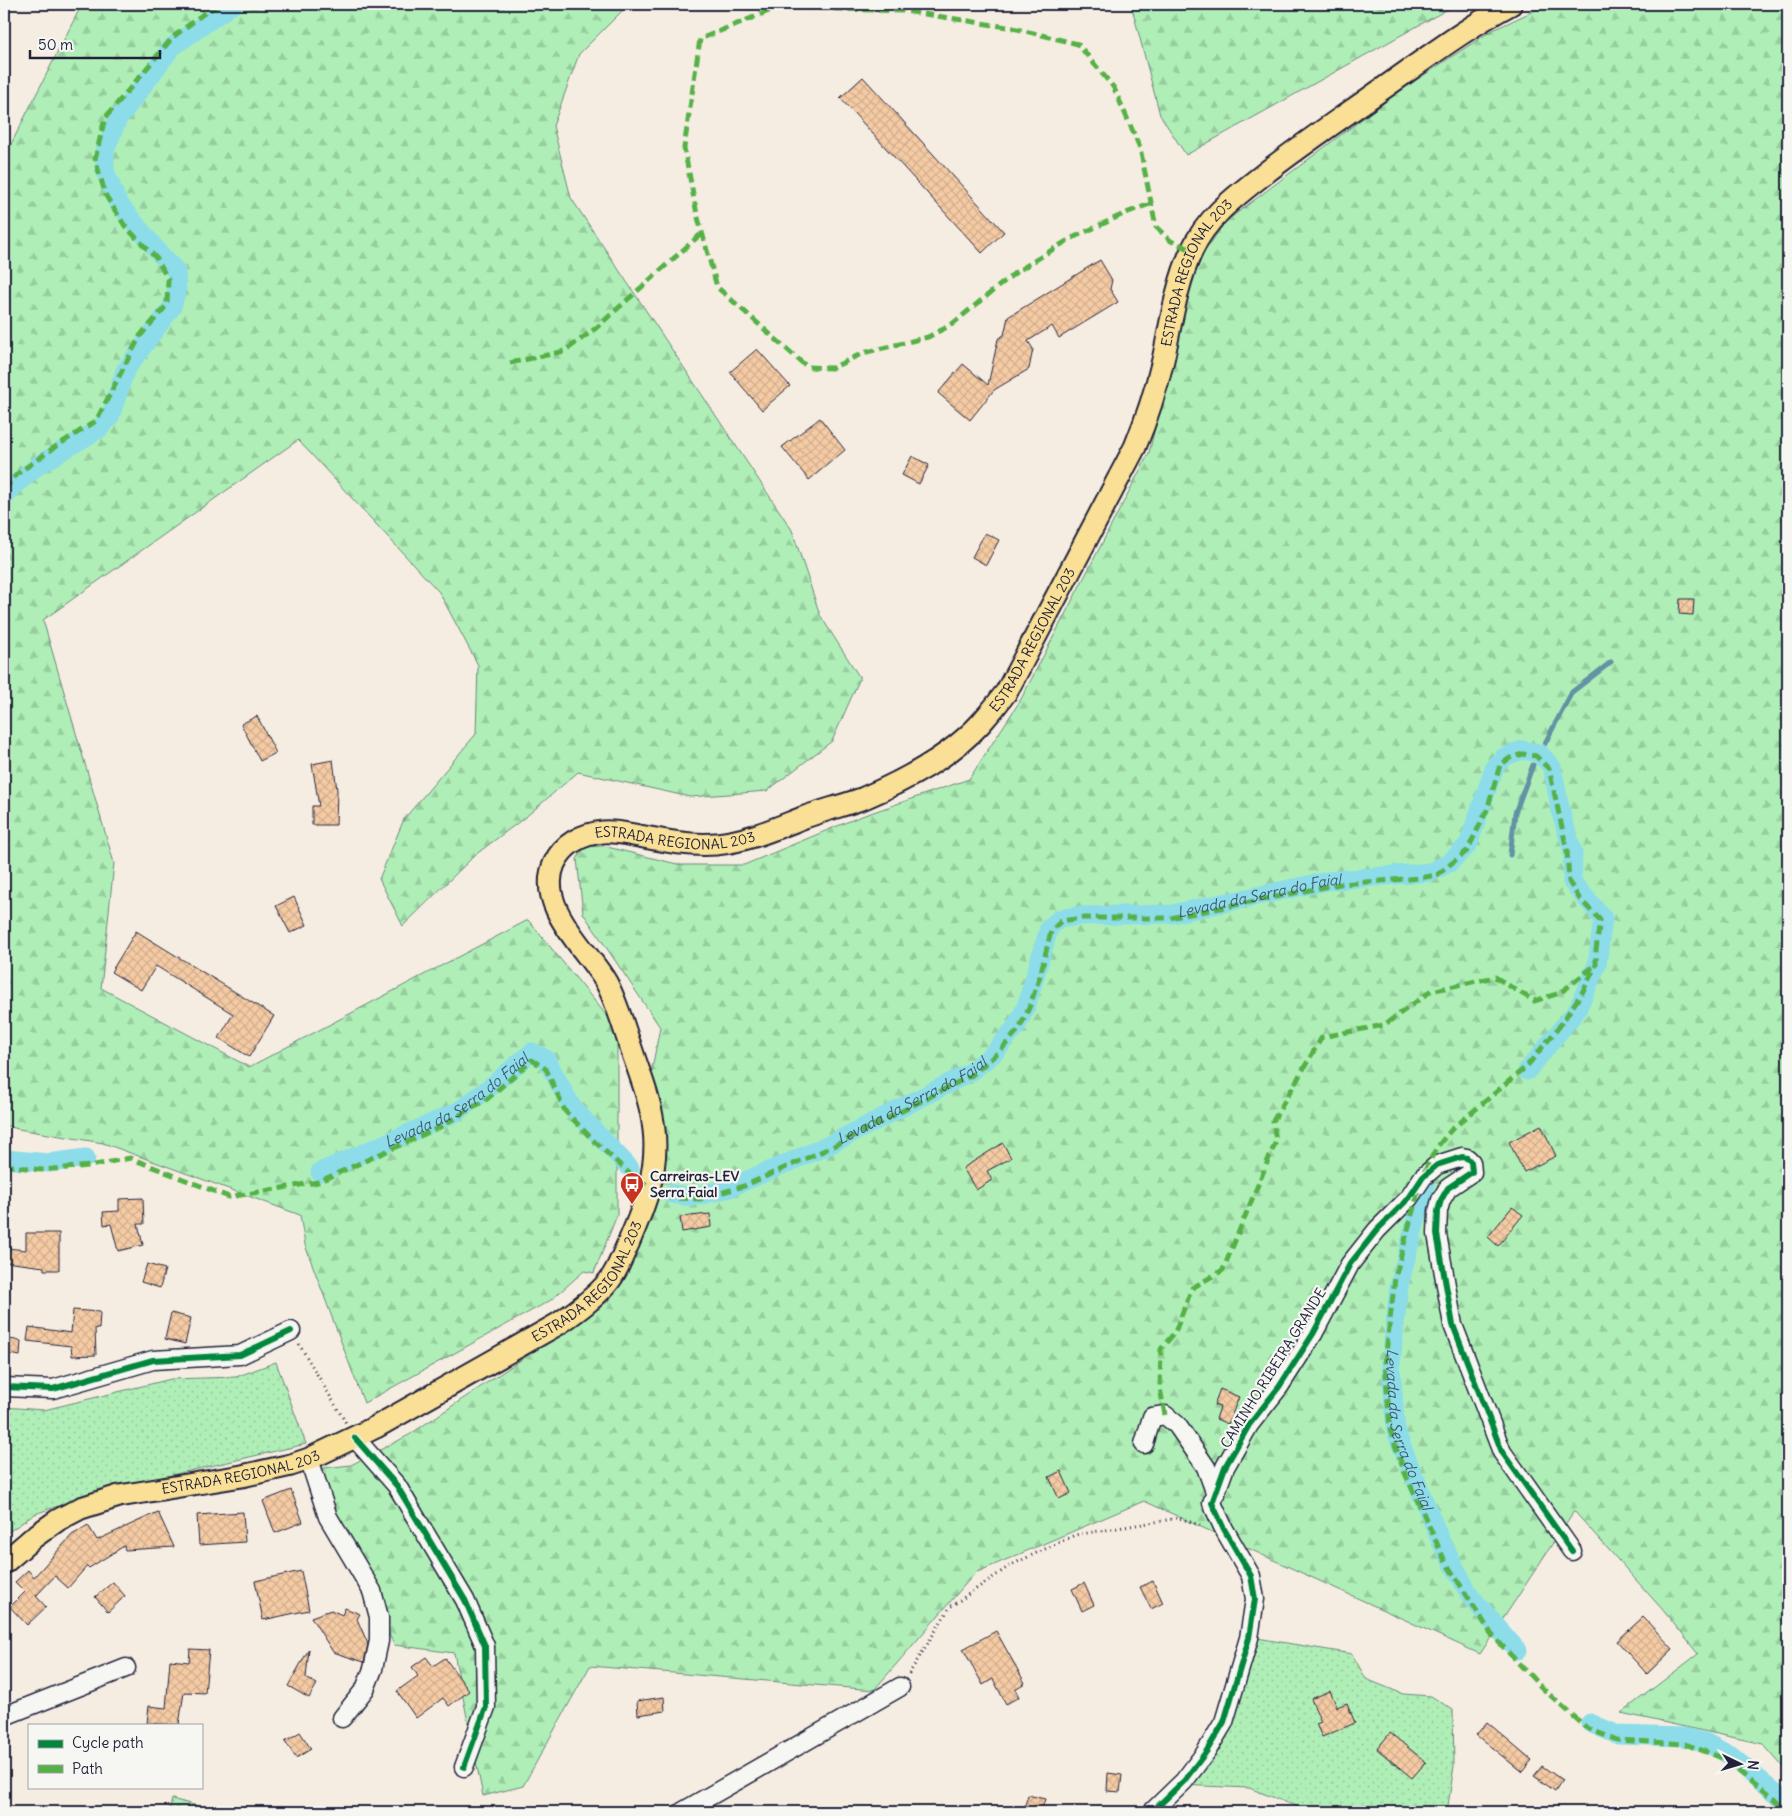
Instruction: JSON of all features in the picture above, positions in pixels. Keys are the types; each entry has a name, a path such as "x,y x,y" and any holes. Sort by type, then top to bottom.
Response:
{"main road":[{"name":"ESTRADA REGIONAL 203","path":"4,1563 58,1520 81,1508 118,1496 242,1476 309,1459 355,1438 558,1324 591,1300 611,1278 619,1265 650,1188 655,1159 654,1130 644,1086 606,983 558,914 552,899 551,875 554,864 562,851 572,842 584,836 605,832 690,844 729,842 758,835 862,798 906,779 940,758 973,731 1007,691 1136,447 1152,405 1181,278 1201,233 1231,200 1286,157 1495,12 1511,4"}],"street":[{"name":"CAMINHO RIBEIRA GRANDE","path":"1152,1812 1184,1781 1206,1752 1224,1722 1249,1638 1255,1599 1251,1576 1224,1529 1212,1503 1225,1467 1249,1425 1279,1387 1308,1342 1350,1264 1377,1230 1409,1198 1423,1177 1437,1165 1462,1157 1467,1158 1471,1162 1472,1172 1448,1188 1441,1200 1437,1234 1453,1325 1502,1452 1572,1551"},
{"path":"4,1387 53,1389 153,1360 240,1354 291,1331"},
{"path":"1144,1444 1152,1417 1165,1415 1176,1425 1206,1467 1216,1494"},
{"path":"355,1438 396,1486 464,1600 484,1646 486,1707 464,1767"},
{"path":"309,1459 328,1517 372,1591 379,1617 379,1642 373,1669 365,1688 342,1718"},
{"path":"4,1714 126,1668"},
{"path":"682,1812 900,1687"}],"path":[{"path":"291,1331 355,1438"},
{"path":"900,1687 950,1607 1011,1565 1075,1535 1178,1518 1211,1528 1224,1529"}],"green space":[{"path":"82,4 629,4 579,54 553,126 571,198 792,530 820,615 860,678 832,741 767,791 690,797 578,772 528,815 475,855 403,926 379,879 404,819 476,734 478,665 439,592 298,440 43,620 114,863 101,988 249,1067 528,920 617,1028 617,1215 594,1273 584,1271 551,1300 364,1403 305,1245 300,1215 103,1143 4,1125 4,158"},
{"path":"1131,4 1457,4 1186,155 1160,115"},
{"path":"1548,4 1788,4 1788,1773 1763,1744 1621,1713 1698,1654 1662,1609 1574,1511 1480,1654 1144,1501 975,1573 874,1690 590,1666 523,1786 483,1796 454,1653 394,1645 315,1469 351,1465 409,1435 610,1300 653,1185 647,1095 660,1027 583,913 577,859 585,847 603,846 681,865 744,865 859,817 969,779 1020,701 1149,453 1193,269 1225,222 1398,92 1491,31"},
{"path":"276,1362 306,1444 98,1492 35,1514 4,1535 4,1407 44,1410 171,1379 236,1377"},
{"path":"1257,1638 1352,1654 1366,1679 1403,1694 1431,1696 1453,1710 1454,1766 1447,1812 1335,1812 1306,1810 1249,1788 1179,1785 1231,1725"},
{"path":"172,1799 219,1812 169,1812"}],"building":[{"path":"863,77 1004,232 982,253 840,98"},
{"path":"1100,260 1112,280 1110,289 1118,302 1059,338 1052,326 1028,341 1033,349 1029,369 994,390 970,420 938,393 963,364 988,385 998,339 1004,335 1008,317"},
{"path":"757,349 790,386 762,410 730,372"},
{"path":"820,418 845,450 809,480 782,447"},
{"path":"912,456 929,465 919,484 902,475"},
{"path":"985,533 999,540 986,565 972,557"},
{"path":"1680,599 1694,599 1693,615 1679,614"},
{"path":"257,716 276,753 260,761 241,724"},
{"path":"333,760 337,790 336,825 312,825 312,806 319,806 312,764"},
{"path":"294,897 307,925 290,933 276,906"},
{"path":"136,931 274,1016 249,1057 219,1038 233,1014 156,966 141,990 111,972"},
{"path":"1541,1125 1556,1156 1524,1172 1509,1142"},
{"path":"1003,1143 1011,1158 987,1171 992,1180 976,1190 963,1168"},
{"path":"143,1198 144,1224 138,1224 143,1245 118,1251 111,1224 104,1225 103,1212 119,1211 119,1199"},
{"path":"1512,1207 1523,1215 1498,1246 1488,1237"},
{"path":"710,1214 711,1227 682,1232 680,1217"},
{"path":"26,1233 59,1233 59,1270 44,1270 44,1267 5,1262 6,1248 26,1250"},
{"path":"147,1264 165,1269 160,1288 141,1282"},
{"path":"73,1310 100,1312 99,1329 95,1328 96,1355 72,1356 71,1346 27,1341 29,1327 71,1333"},
{"path":"171,1313 191,1318 185,1344 165,1339"},
{"path":"4,1338 21,1341 20,1356 4,1353"},
{"path":"1220,1389 1239,1397 1228,1424 1216,1419 1220,1407 1214,1405"},
{"path":"1061,1471 1071,1493 1059,1499 1049,1477"},
{"path":"291,1490 303,1522 275,1533 263,1501"},
{"path":"158,1512 174,1547 125,1550 124,1546 89,1568 87,1566 68,1588 55,1576 36,1596 46,1607 27,1625 10,1607 25,1592 15,1582 28,1570 34,1577 72,1535 88,1525 97,1540"},
{"path":"243,1512 245,1542 199,1545 197,1515"},
{"path":"301,1571 309,1610 263,1620 255,1581"},
{"path":"1153,1581 1163,1603 1151,1609 1140,1587"},
{"path":"113,1582 125,1596 108,1612 95,1597"},
{"path":"1084,1583 1094,1605 1082,1611 1072,1589"},
{"path":"345,1608 360,1614 357,1619 368,1644 364,1662 333,1652 311,1617 331,1610 342,1615"},
{"path":"1643,1617 1673,1649 1647,1674 1617,1641"},
{"path":"996,1631 1025,1683 1015,1689 1019,1697 1006,1704 993,1679 983,1685 963,1649"},
{"path":"190,1649 209,1650 205,1693 184,1692 179,1724 147,1723 149,1706 166,1708 170,1660 189,1662"},
{"path":"309,1649 306,1678 317,1684 309,1698 288,1686"},
{"path":"426,1657 433,1666 445,1658 469,1691 449,1706 443,1698 416,1718 397,1691 418,1676 412,1667"},
{"path":"1330,1691 1337,1707 1347,1703 1355,1723 1322,1737 1316,1724 1321,1722 1311,1699"},
{"path":"664,1697 665,1711 638,1715 637,1701"},
{"path":"1487,1722 1532,1760 1522,1772 1476,1735"},
{"path":"300,1732 311,1749 296,1758 285,1741"},
{"path":"1390,1733 1426,1762 1412,1778 1377,1749"},
{"path":"1542,1766 1562,1780 1555,1791 1534,1776"},
{"path":"1108,1773 1122,1775 1120,1792 1107,1791"},
{"path":"1028,1795 1045,1799 1041,1812 1023,1812"}],"waterway":[{"name":"Levada da Serra do Faial","path":"4,497 40,464 99,429 110,417 125,371 172,307 177,288 176,271 118,203 105,171 105,150 118,119 172,47 233,4"},
{"path":"1544,745 1572,692 1611,662"},
{"name":"Levada da Serra do Faial","path":"671,1194 692,1197 727,1189 829,1145 969,1073 993,1054 1016,1027 1026,1007 1049,928 1059,919 1078,916 1172,914 1327,881 1431,872 1449,863 1468,845 1495,766 1504,757 1522,750 1539,753 1552,767 1562,817 1573,852 1572,882 1603,918 1597,965 1577,1010 1527,1071"},
{"path":"1510,855 1515,813 1533,765"},
{"name":"Levada da Serra do Faial","path":"320,1172 457,1112 532,1052 546,1059 572,1107 630,1168"},
{"name":"Levada da Serra do Faial","path":"4,1159 49,1163 86,1158"},
{"name":"Levada da Serra do Faial","path":"1425,1185 1399,1286 1391,1364 1396,1432 1441,1542 1471,1597 1517,1650"},
{"name":"Levada da Serra do Faial","path":"1590,1723 1618,1735 1684,1737 1707,1743 1731,1756 1788,1803"}],"marked path":[{"path":"4,490 17,474 96,421 140,336 167,305 168,280 157,259 125,226 106,196 95,159 105,118 173,37 203,14 220,4"},
{"path":"1150,204 1070,239 1016,272 951,325 928,337 863,353 832,368 807,367 717,287 697,214 684,148 700,39 779,7 905,11 1013,28 1078,44 1114,88 1140,148 1156,227 1171,241 1192,250"},
{"path":"510,363 565,351 596,328 702,233"},
{"path":"4,1165 41,1170 90,1166 130,1158 229,1197 318,1182 438,1128 487,1099 532,1060 546,1069 565,1111 629,1173 671,1198 700,1199 744,1186 834,1146 972,1075 1001,1050 1019,1029 1029,1008 1040,976 1051,931 1061,921 1082,918 1170,918 1340,884 1437,875 1467,851 1487,810 1500,765 1510,758 1523,754 1536,756 1549,769 1567,850 1569,882 1579,898 1600,920 1596,965 1583,991 1559,1027 1527,1066 1451,1130 1437,1147 1424,1173"},
{"path":"1165,1415 1160,1388 1161,1349 1175,1332 1192,1288 1223,1270 1276,1141 1273,1121 1322,1037 1384,1025 1431,991 1495,977 1534,1001 1560,993 1594,966"},
{"path":"1418,1192 1395,1278 1385,1361 1390,1430 1404,1471 1445,1561 1492,1635 1540,1686 1588,1729 1617,1740 1685,1744 1720,1757 1775,1799 1788,1812"}],"cycle path":[{"path":"1152,1812 1184,1781 1206,1752 1224,1722 1249,1638 1255,1599 1251,1576 1224,1529 1212,1503 1225,1467 1249,1425 1279,1387 1313,1334 1350,1264 1377,1230 1409,1198 1423,1177 1437,1165 1462,1157 1467,1158 1471,1162 1472,1172 1448,1188 1441,1200 1438,1211 1437,1234 1453,1325 1502,1452 1572,1551"},
{"path":"4,1387 53,1389 153,1360 240,1355 291,1331"},
{"path":"355,1438 397,1486 465,1600 485,1646 486,1707 464,1767"}],"place":[{"name":"Carreiras-LEV Serra Faial","path":"632,1205"}]}
